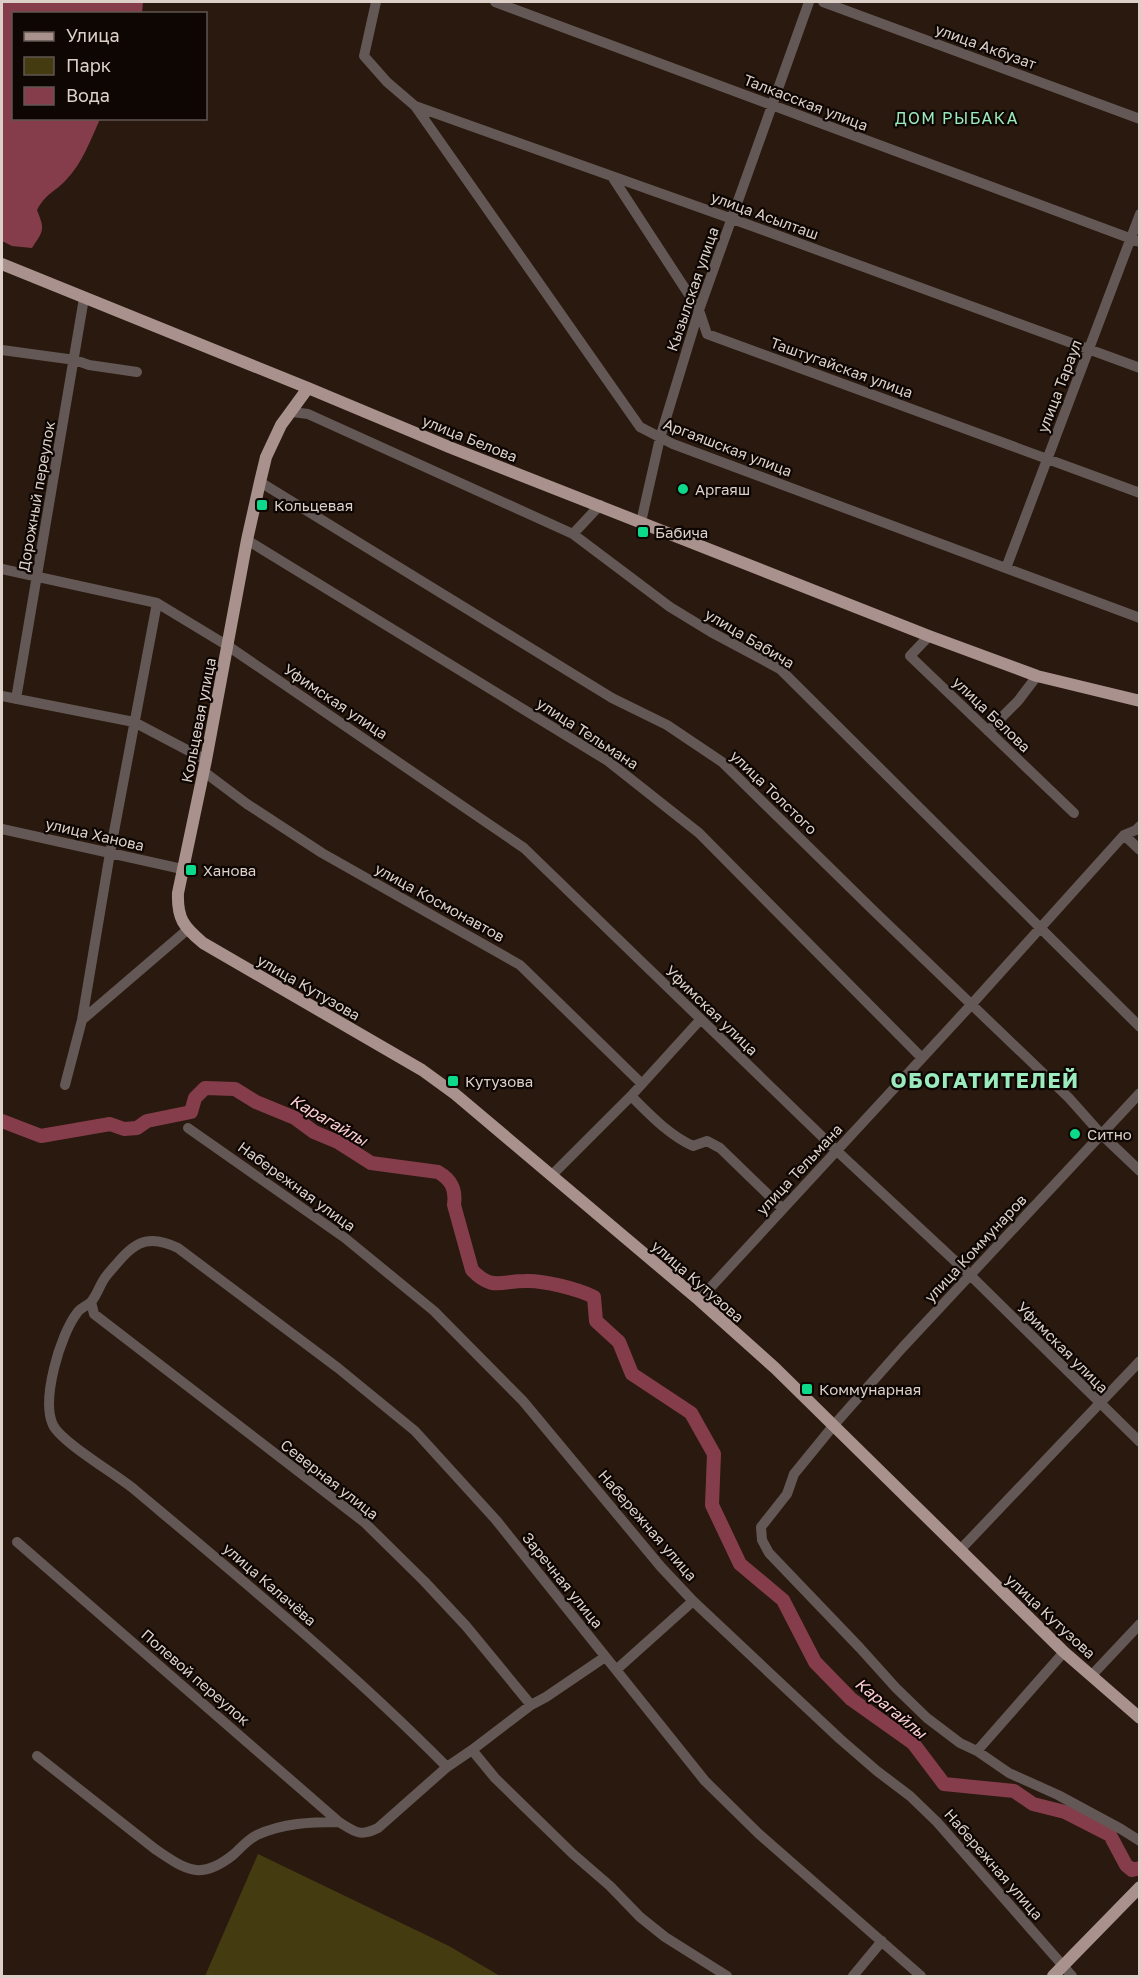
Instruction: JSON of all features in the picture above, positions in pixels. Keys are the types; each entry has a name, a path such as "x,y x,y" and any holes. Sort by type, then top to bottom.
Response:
{"main road":[{"name":"улица Белова","path":"2,264 449,447 600,505 783,580 1037,676 1140,701"},
{"name":"Кольцевая улица","path":"188,930 182,921 178,906 182,870 205,766 247,540 266,457 281,425 308,388"},
{"name":"улица Кутузова","path":"188,930 203,943 422,1070 455,1094 699,1300 834,1425 1064,1652 1140,1718"},
{"path":"1053,1977 1140,1887"}],"street":[{"name":"улица Асылташ","path":"376,2 364,56 387,82 415,106 1140,368"},
{"name":"Талкасская улица","path":"495,2 1135,241"},
{"name":"Кызылская улица","path":"641,522 660,438 699,310 809,2"},
{"name":"улица Акбузат","path":"823,2 1140,119"},
{"name":"Аргаяшская улица","path":"415,106 640,427 684,448 1140,618"},
{"name":"Таштугайская улица","path":"613,178 699,310 707,334 1140,493"},
{"name":"улица Тараул","path":"1006,568 1089,350 1135,241 1140,214"},
{"name":"Дорожный переулок","path":"16,699 84,298"},
{"path":"2,350 75,360 89,365 136,372"},
{"name":"улица Бабича","path":"292,412 308,414 573,534 670,607 780,669 1140,1027"},
{"name":"улица Толстого","path":"260,482 612,698 667,725 722,762 971,1005 1070,1098 1101,1134 1140,1171"},
{"path":"573,534 600,505"},
{"name":"улица Тельмана","path":"247,540 608,760 699,833 921,1057"},
{"name":"Уфимская улица","path":"2,569 157,603 228,645 524,848 1140,1442"},
{"path":"65,1084 82,1020 110,853 157,603"},
{"name":"улица Белова","path":"929,636 910,656 1074,813"},
{"path":"988,731 1037,676"},
{"name":"улица Космонавтов","path":"2,696 134,722 205,766 247,804 322,853 520,964 642,1084"},
{"path":"1039,927 1124,835 1140,826"},
{"name":"улица Ханова","path":"2,829 182,870"},
{"path":"1124,835 1140,850"},
{"name":"улица Тельмана","path":"699,1300 971,1005 1039,927"},
{"path":"82,1020 188,930"},
{"path":"552,1176 631,1096 700,1020"},
{"name":"улица Коммунаров","path":"977,1751 960,1743 927,1718 896,1688 769,1553 762,1540 761,1527 787,1494 794,1474 834,1425 969,1275 1140,1093"},
{"path":"631,1096 654,1119 683,1141 693,1146 707,1141 720,1148 783,1209"},
{"name":"Набережная улица","path":"188,1128 345,1238 434,1311 523,1401 661,1567 840,1739 910,1796 937,1822 1072,1977"},
{"name":"Заречная улица","path":"91,1302 102,1281 138,1243 151,1240 164,1241 178,1248 338,1368 415,1431 496,1520 705,1780 759,1834 921,1977"},
{"name":"улица Калачёва","path":"91,1302 78,1311 63,1334 52,1372 50,1409 53,1425 62,1437 125,1482 284,1615 412,1731 447,1767"},
{"name":"Северная улица","path":"91,1302 94,1314 364,1522 466,1626 531,1705"},
{"path":"960,1550 1140,1361"},
{"name":"Полевой переулок","path":"17,1542 339,1822 356,1832 367,1833 378,1828 447,1767"},
{"path":"616,1671 693,1600"},
{"path":"1092,1675 1140,1624"},
{"path":"1064,1652 977,1751 1009,1773 1122,1828 1140,1842"},
{"path":"447,1767 531,1705 605,1657"},
{"path":"472,1750 495,1778 640,1917 665,1937 727,1977"},
{"path":"37,1756 155,1849 175,1863 192,1871 204,1871 218,1865 234,1854 245,1842 270,1830 304,1822 339,1822"},
{"path":"853,1977 882,1941"}],"green space":[{"path":"258,1854 449,1946 500,1976 205,1976"}],"water":[{"path":"2,2 143,2 142,12 12,12 12,120 100,120 77,167 37,210 42,230 32,248 12,246 2,241"}],"waterway":[{"name":"Карагайлы","path":"2,1121 41,1136 110,1124 124,1129 137,1128 147,1121 191,1112 195,1098 205,1088 235,1089 256,1102 295,1118 314,1132 338,1142 371,1163 438,1172 443,1175 454,1190 454,1205 472,1270 479,1277 491,1283 541,1282 570,1288 594,1297 596,1321 619,1342 632,1374 691,1413 714,1454 712,1505 740,1564 783,1600 815,1662 851,1699 913,1743 944,1784 1014,1791 1033,1804 1065,1812 1110,1835 1126,1865 1132,1870 1140,1868"}],"place":[{"name":"Аргаяш","path":"683,489"},
{"name":"Кольцевая","path":"262,505"},
{"name":"Бабича","path":"643,532"},
{"name":"Ханова","path":"191,870"},
{"name":"Кутузова","path":"453,1081"},
{"name":"Ситно","path":"1075,1134"},
{"name":"Коммунарная","path":"807,1389"}],"district":[{"name":"ДОМ РЫБАКА","path":"957,118"},
{"name":"ОБОГАТИТЕЛЕЙ","path":"985,1080"}]}
